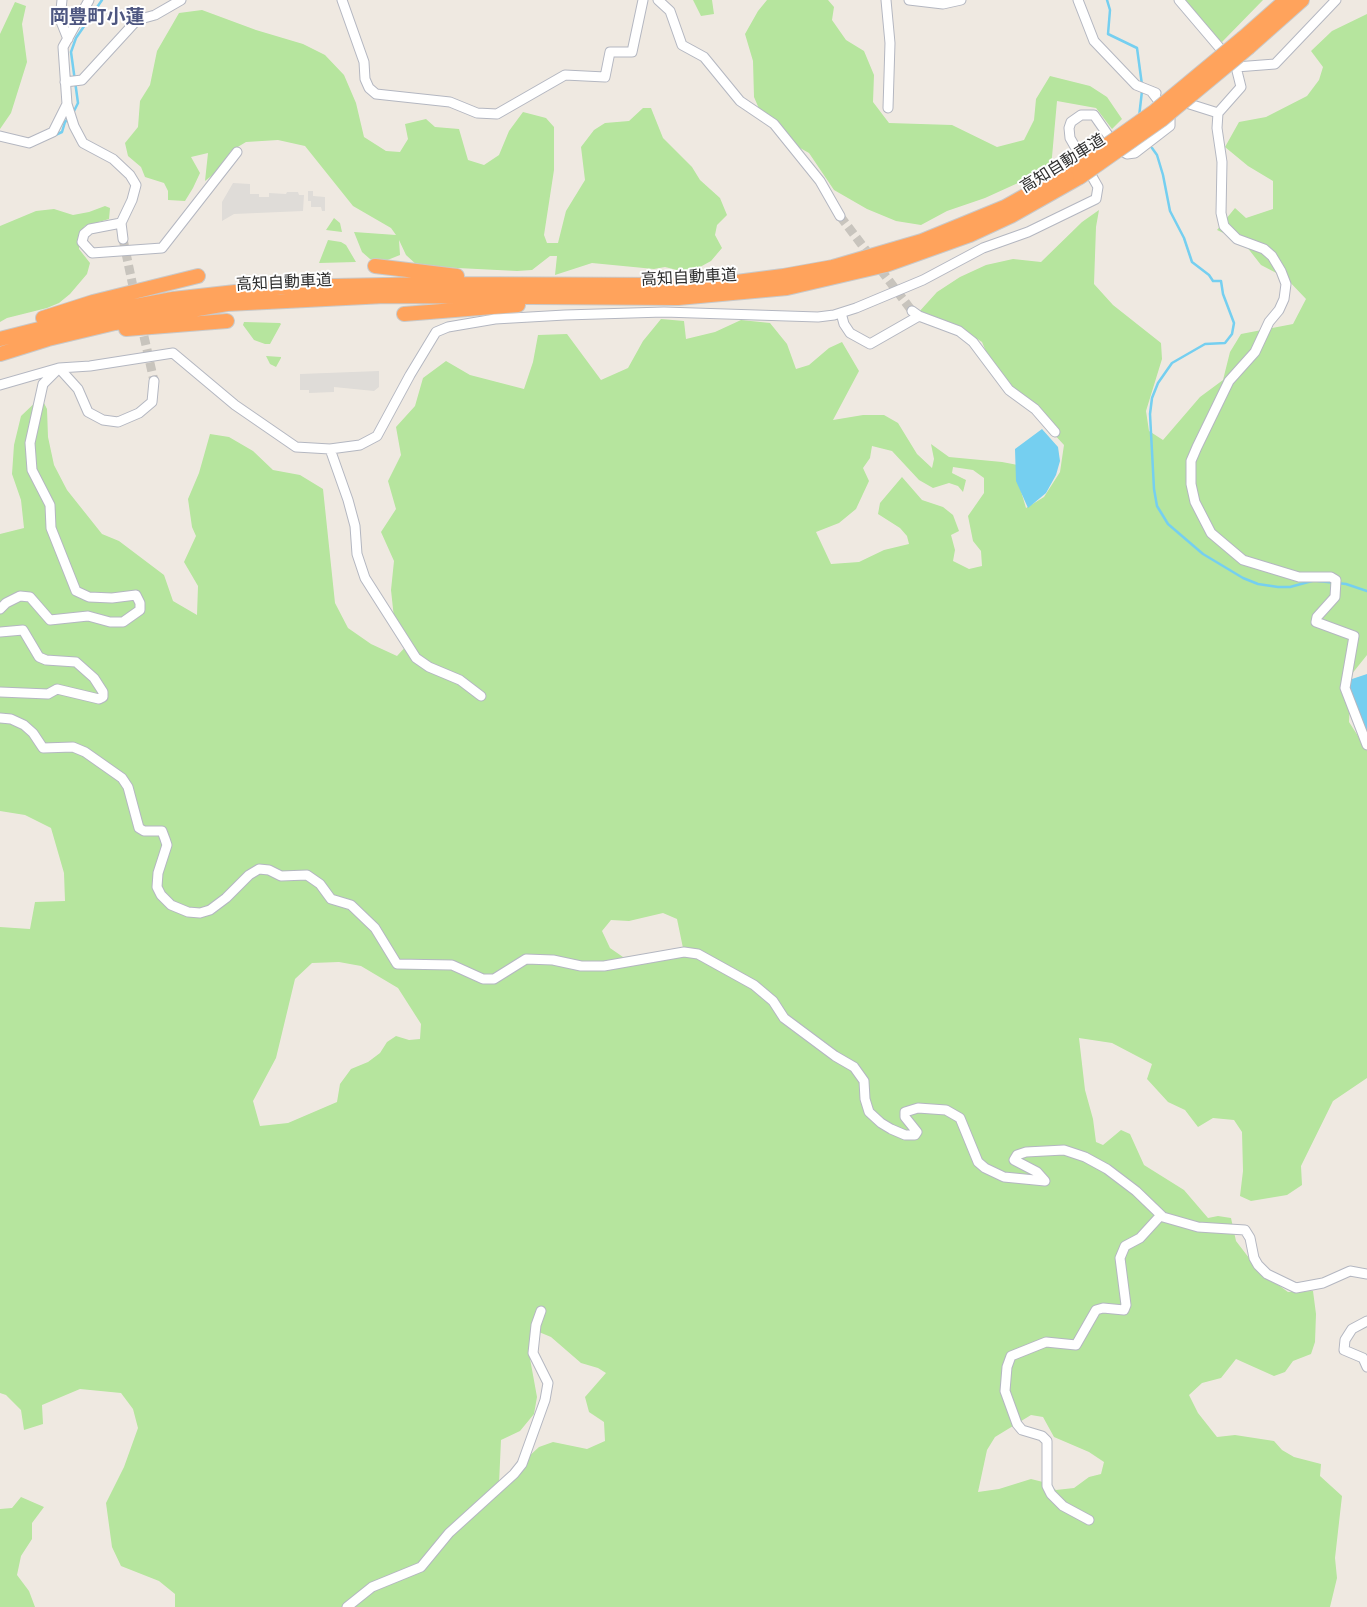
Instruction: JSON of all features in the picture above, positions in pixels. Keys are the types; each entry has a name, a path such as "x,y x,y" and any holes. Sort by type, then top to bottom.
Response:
{"highway":[{"name":"高知自動車道","path":"0,339 114,310 226,292 384,284 725,295 778,289 877,267 970,235 1011,216 1161,120 1246,42 1286,0"},
{"name":"高知自動車道","path":"1246,42 1302,0"},
{"path":"376,266 480,279 631,292"},
{"path":"0,335 93,302 198,276"},
{"name":"高知自動車道","path":"0,356 48,339 115,323 226,304 385,296 631,292"},
{"path":"404,314 631,292"},
{"path":"0,356 118,330 227,321"}],"street":[{"path":"62,0 60,19 68,39"},
{"path":"0,136 29,142 53,132 68,108 72,81 63,47 88,0"},
{"path":"72,81 82,80 137,20 155,15 181,0"},
{"path":"342,0 364,62 365,79 369,88 376,94 450,102 477,113 497,114 565,75 605,77 610,52 632,52 643,0"},
{"path":"658,0 670,11 682,45 704,56 740,101 774,124 820,181 840,216"},
{"path":"886,0 890,43 888,108"},
{"path":"909,0 944,4 961,0"},
{"path":"1078,0 1094,41 1128,79 1145,89 1218,113"},
{"path":"1179,0 1236,67 1241,87 1218,113 1217,128 1222,162 1221,213 1224,226 1237,239 1264,249 1272,256 1282,271 1286,284 1280,310 1269,322 1255,352 1229,382 1197,446 1191,461 1191,484 1195,502 1211,533 1243,560 1299,577 1334,578 1336,597 1317,617 1316,622 1354,636 1345,688 1367,744"},
{"path":"1236,67 1275,64 1336,0"},
{"path":"0,385 59,368 90,366 173,353 235,405 296,447 330,449 360,445 377,436 436,332 448,327 495,320 565,315 664,312 818,317 841,313 922,280 983,248 1028,232 1096,199 1098,187 1070,138 1069,128 1071,122 1081,115 1094,114 1117,148 1127,154 1135,153 1170,126 1170,116 1145,89"},
{"path":"68,108 72,121 84,143 113,159 133,178 136,185 132,200 121,223 123,239"},
{"path":"121,223 90,229 84,234 82,242 92,253 162,248 237,152"},
{"path":"841,313 844,324 850,333 870,344 915,314 959,331 972,342 1009,390 1035,409 1055,432"},
{"path":"59,368 78,389 88,412 103,420 118,422 139,413 152,402 154,381"},
{"path":"0,609 6,603 20,596 30,597 40,612 50,620 88,616 110,622 123,622 140,610 140,603 136,595 112,598 90,596 76,591 51,528 50,505 32,470 30,443 43,384 59,368"},
{"path":"330,449 348,500 355,526 360,567 365,578 416,658 429,667 460,680 481,696"},
{"path":"0,632 23,630 39,657 46,660 76,662 94,678 103,692 103,697 99,699 57,689 48,694 0,692"},
{"path":"0,718 11,719 24,725 33,733 43,748 73,747 85,752 122,778 128,787 139,828 144,831 162,831 167,845 158,873 157,887 161,895 171,905 188,912 200,913 210,910 226,898 249,874 259,869 269,870 281,876 307,875 314,878 331,899 351,905 375,928 397,964 452,965 483,979 494,980 526,958 554,960 581,966 604,966 684,952 698,954 754,984 774,1001 784,1018 835,1056 854,1066 864,1081 865,1099 869,1112 881,1123 905,1134 915,1135 917,1132 905,1117 905,1112 918,1108 946,1110 960,1118 978,1162 991,1172 1004,1177 1045,1181 1037,1172 1014,1160 1017,1155 1064,1150 1085,1157 1107,1169 1136,1191 1161,1215 1198,1227 1244,1230 1250,1238 1254,1258 1258,1265 1267,1274 1296,1288 1323,1283 1350,1271 1367,1274"},
{"path":"1089,1520 1063,1506 1050,1494 1047,1486 1047,1440 1042,1436 1022,1430 1017,1424 1005,1392 1007,1367 1011,1356 1046,1342 1076,1345 1096,1310 1103,1308 1124,1310 1126,1305 1120,1258 1125,1246 1140,1238 1161,1215"},
{"path":"347,1607 372,1587 421,1567 449,1533 514,1474 522,1464 545,1400 548,1383 533,1353 536,1325 541,1311"},
{"path":"1367,1321 1352,1329 1345,1340 1344,1350 1363,1358 1367,1367"}],"green space":[{"path":"693,0 712,0 714,14 701,16"},
{"path":"767,0 828,0 834,7 832,20 846,40 864,51 874,75 873,102 889,123 952,125 997,147 1024,140 1034,120 1036,99 1050,76 1090,86 1107,97 1122,119 1112,129 1096,108 1057,101 1051,168 985,198 947,211 921,225 896,221 867,209 834,190 809,153 791,143 763,118 754,97 753,61 745,34 758,11"},
{"path":"1179,0 1263,0 1222,42 1199,26"},
{"path":"15,2 26,6 22,24 27,62 11,113 0,129 0,34"},
{"path":"202,10 256,30 303,44 325,55 344,75 356,103 364,137 386,151 400,152 408,139 405,124 426,119 435,127 459,129 468,160 484,165 499,155 509,131 523,112 546,118 554,127 554,170 544,235 547,243 558,243 566,211 585,180 581,147 594,130 605,123 629,121 643,108 651,108 663,138 692,167 700,180 720,198 727,215 717,225 715,235 722,248 711,261 689,273 665,267 654,269 592,263 555,275 557,256 550,256 532,270 517,271 418,266 406,255 399,240 400,255 385,261 370,259 362,252 354,232 396,235 391,228 353,206 305,146 278,140 246,142 231,151 219,170 205,181 208,153 191,157 200,173 193,188 185,201 168,200 168,191 164,183 145,177 141,167 128,156 125,143 138,127 140,101 150,85 157,51 179,13"},
{"path":"1367,14 1367,655 1351,675 1349,722 1367,750 1367,1078 1333,1101 1301,1166 1302,1185 1287,1195 1251,1201 1240,1196 1243,1171 1242,1132 1234,1120 1213,1118 1198,1127 1185,1110 1168,1102 1147,1079 1152,1064 1112,1043 1079,1038 1085,1090 1093,1119 1096,1142 1103,1145 1121,1130 1130,1134 1144,1165 1184,1190 1208,1218 1218,1216 1231,1218 1236,1241 1259,1271 1288,1292 1313,1291 1316,1314 1315,1342 1311,1354 1293,1361 1285,1372 1274,1376 1236,1359 1221,1378 1202,1383 1189,1395 1198,1413 1217,1437 1235,1435 1274,1441 1282,1450 1294,1457 1321,1464 1320,1476 1342,1496 1335,1558 1337,1578 1330,1607 175,1607 175,1594 159,1581 121,1566 112,1547 106,1503 124,1467 138,1428 133,1409 121,1393 80,1389 42,1405 43,1424 24,1430 21,1410 6,1395 0,1393 0,927 30,929 35,902 65,901 64,873 51,828 25,815 0,811 0,534 24,528 21,500 12,474 14,445 21,416 41,397 47,409 48,437 54,465 67,490 102,534 119,541 164,575 173,601 197,615 198,586 184,562 196,536 192,527 188,499 199,473 210,434 229,437 253,451 273,470 300,475 323,489 335,603 348,628 371,644 397,656 409,643 394,618 391,590 394,561 381,532 396,509 388,481 401,455 396,427 415,406 423,378 446,361 470,375 524,389 533,362 538,335 567,334 601,380 628,368 643,341 661,319 684,321 686,339 715,332 741,320 770,323 787,344 796,369 809,365 829,348 842,342 859,371 833,420 863,415 884,415 898,423 917,454 932,468 934,459 931,444 949,457 1023,466 1018,481 1026,508 1044,497 1060,472 1064,445 993,368 982,342 958,326 918,313 937,292 960,277 986,265 1013,259 1041,262 1082,222 1099,210 1096,227 1094,284 1113,305 1161,343 1162,359 1146,411 1149,431 1163,440 1200,397 1223,380 1230,352 1241,334 1293,324 1306,299 1286,278 1261,265 1243,242 1217,230 1235,208 1246,218 1273,209 1273,181 1248,166 1225,147 1239,122 1266,117 1307,96 1319,80 1323,67 1311,51 1332,31","holes":["872,446 892,451 919,480 933,488 949,483 958,486 963,492 966,480 952,473 953,467 973,470 984,478 984,493 968,516 973,541 981,551 982,566 969,569 953,561 955,550 951,535 959,531 953,515 943,507 922,500 902,477 880,503 878,514 900,528 907,536 909,544 884,550 859,562 831,564 816,532 839,523 856,509 869,481 863,468 870,458","663,913 677,919 683,948 645,956 623,957 610,948 602,931 611,920 629,921","339,962 361,966 398,988 421,1024 420,1039 409,1040 396,1036 387,1042 380,1053 368,1062 351,1069 340,1084 337,1102 288,1123 260,1126 253,1101 276,1058 295,979 312,963","539,1332 551,1337 581,1363 598,1368 606,1373 585,1397 589,1412 604,1422 605,1441 587,1449 553,1442 539,1447 499,1484 501,1440 520,1431 534,1414 537,1397 529,1353","1031,1415 1043,1417 1054,1437 1089,1452 1104,1462 1101,1474 1089,1477 1074,1488 1056,1490 1047,1483 1031,1479 999,1489 978,1492 987,1450 995,1437"]},
{"path":"105,206 110,208 109,219 85,226 79,234 79,249 90,263 87,274 70,294 59,303 47,308 7,318 0,322 0,226 36,211 54,209 73,215"},
{"path":"334,218 340,223 342,232 326,230"},
{"path":"328,240 341,242 346,245 356,262 319,263"},
{"path":"244,322 281,324 270,344 265,344 254,340 243,325"},
{"path":"266,356 281,358 276,367 270,364"},
{"path":"21,1497 44,1507 32,1523 32,1539 21,1556 17,1575 29,1591 35,1607 0,1607 0,1509 12,1508"}],"shaded area":[{"path":"233,183 250,184 250,194 259,194 259,197 269,197 269,193 286,194 287,192 298,192 299,195 304,195 303,211 234,214 222,221 222,202"},
{"path":"308,191 313,191 313,196 325,197 325,211 322,211 321,207 311,207 311,201 308,201"},
{"path":"379,371 379,387 374,391 334,387 334,392 309,393 309,390 300,390 300,374"}],"water":[{"path":"1042,429 1058,447 1060,461 1056,475 1046,493 1028,508 1016,481 1015,449"},
{"path":"1367,674 1367,746 1363,742 1351,717 1352,702 1348,691 1349,680"}],"waterway":[{"path":"73,113 78,103 71,52 76,38 102,0"},
{"path":"1107,0 1110,10 1108,34 1137,48 1142,85"},
{"path":"1139,117 1142,91"},
{"path":"53,136 62,132 65,122 70,117"},
{"path":"1152,148 1157,155 1163,175 1170,211 1184,238 1192,262 1209,275 1213,281 1221,281 1223,294 1234,323 1232,334 1225,343 1205,344 1172,363 1158,383 1152,398 1150,414 1154,489 1157,506 1168,524 1203,554 1243,578 1258,584 1278,587 1290,587 1312,581"},
{"path":"1318,581 1346,584 1367,591"}],"tunnel":[{"path":"840,216 912,311"},
{"path":"123,239 135,296"},
{"path":"141,323 154,381"}],"district":[{"name":"岡豊町小蓮","path":"97,18"}]}
